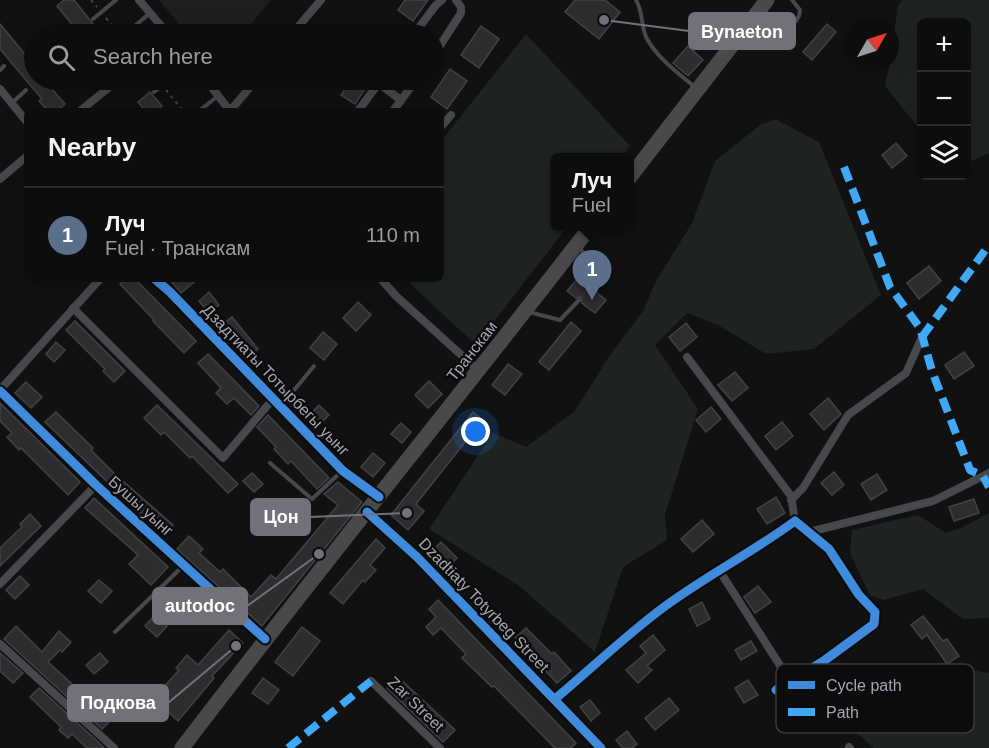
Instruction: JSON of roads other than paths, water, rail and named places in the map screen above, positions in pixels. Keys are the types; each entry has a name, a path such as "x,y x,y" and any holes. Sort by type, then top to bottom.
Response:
{"highway":[{"path":"634,172 767,0"},
{"name":"Транскам","path":"182,748 587,231"}],"street":[{"path":"139,0 159,24"},
{"path":"301,24 321,0"},
{"path":"422,24 442,0"},
{"path":"444,39 461,13 461,7 456,0"},
{"path":"0,89 24,119"},
{"path":"84,108 105,90"},
{"path":"215,90 228,108"},
{"path":"233,108 248,90"},
{"path":"359,108 372,90"},
{"path":"389,90 401,100"},
{"path":"395,108 408,90"},
{"path":"444,123 451,114"},
{"path":"0,178 24,158"},
{"path":"0,390 97,282"},
{"name":"Дзадтиаты Тотырбегы уынг","path":"158,282 343,471 379,497"},
{"path":"384,282 396,296 479,371"},
{"name":"Дзадтиаты Тотырбегы уынг","path":"73,308 223,458 273,399"},
{"path":"791,500 803,488 848,415 906,373 922,337"},
{"path":"687,357 791,496 795,521 829,549 859,595 875,612 874,624 818,664"},
{"name":"Бушы уынг","path":"0,390 96,485 266,639"},
{"path":"809,532 933,501 989,473"},
{"path":"0,584 96,485"},
{"name":"Dzadtiaty Totyrbeg Street","path":"367,512 417,557 555,699 596,746"},
{"path":"555,699 662,608 795,521"},
{"path":"719,570 779,664"},
{"path":"0,644 114,748"},
{"name":"Zar Street","path":"371,681 440,748"}],"lane":[{"path":"93,19 116,0"},
{"path":"636,0 640,8 645,35 660,58 697,89"},
{"path":"755,16 788,22 796,21 800,10 792,0"},
{"path":"137,24 150,13"},
{"path":"0,70 4,66"},
{"path":"11,104 26,90"},
{"path":"204,108 219,95"},
{"path":"576,246 590,259 594,270 589,287"},
{"path":"526,311 560,320 579,300"},
{"path":"280,406 314,366"},
{"path":"270,463 312,499 343,471"},
{"path":"115,632 184,565"}],"place":[{"name":"Bynaeton","path":"604,20"},
{"name":"Луч","path":"592,300"},
{"name":"Цон","path":"407,513"},
{"name":"autodoc","path":"319,554"},
{"name":"Подкова","path":"236,646"}]}
